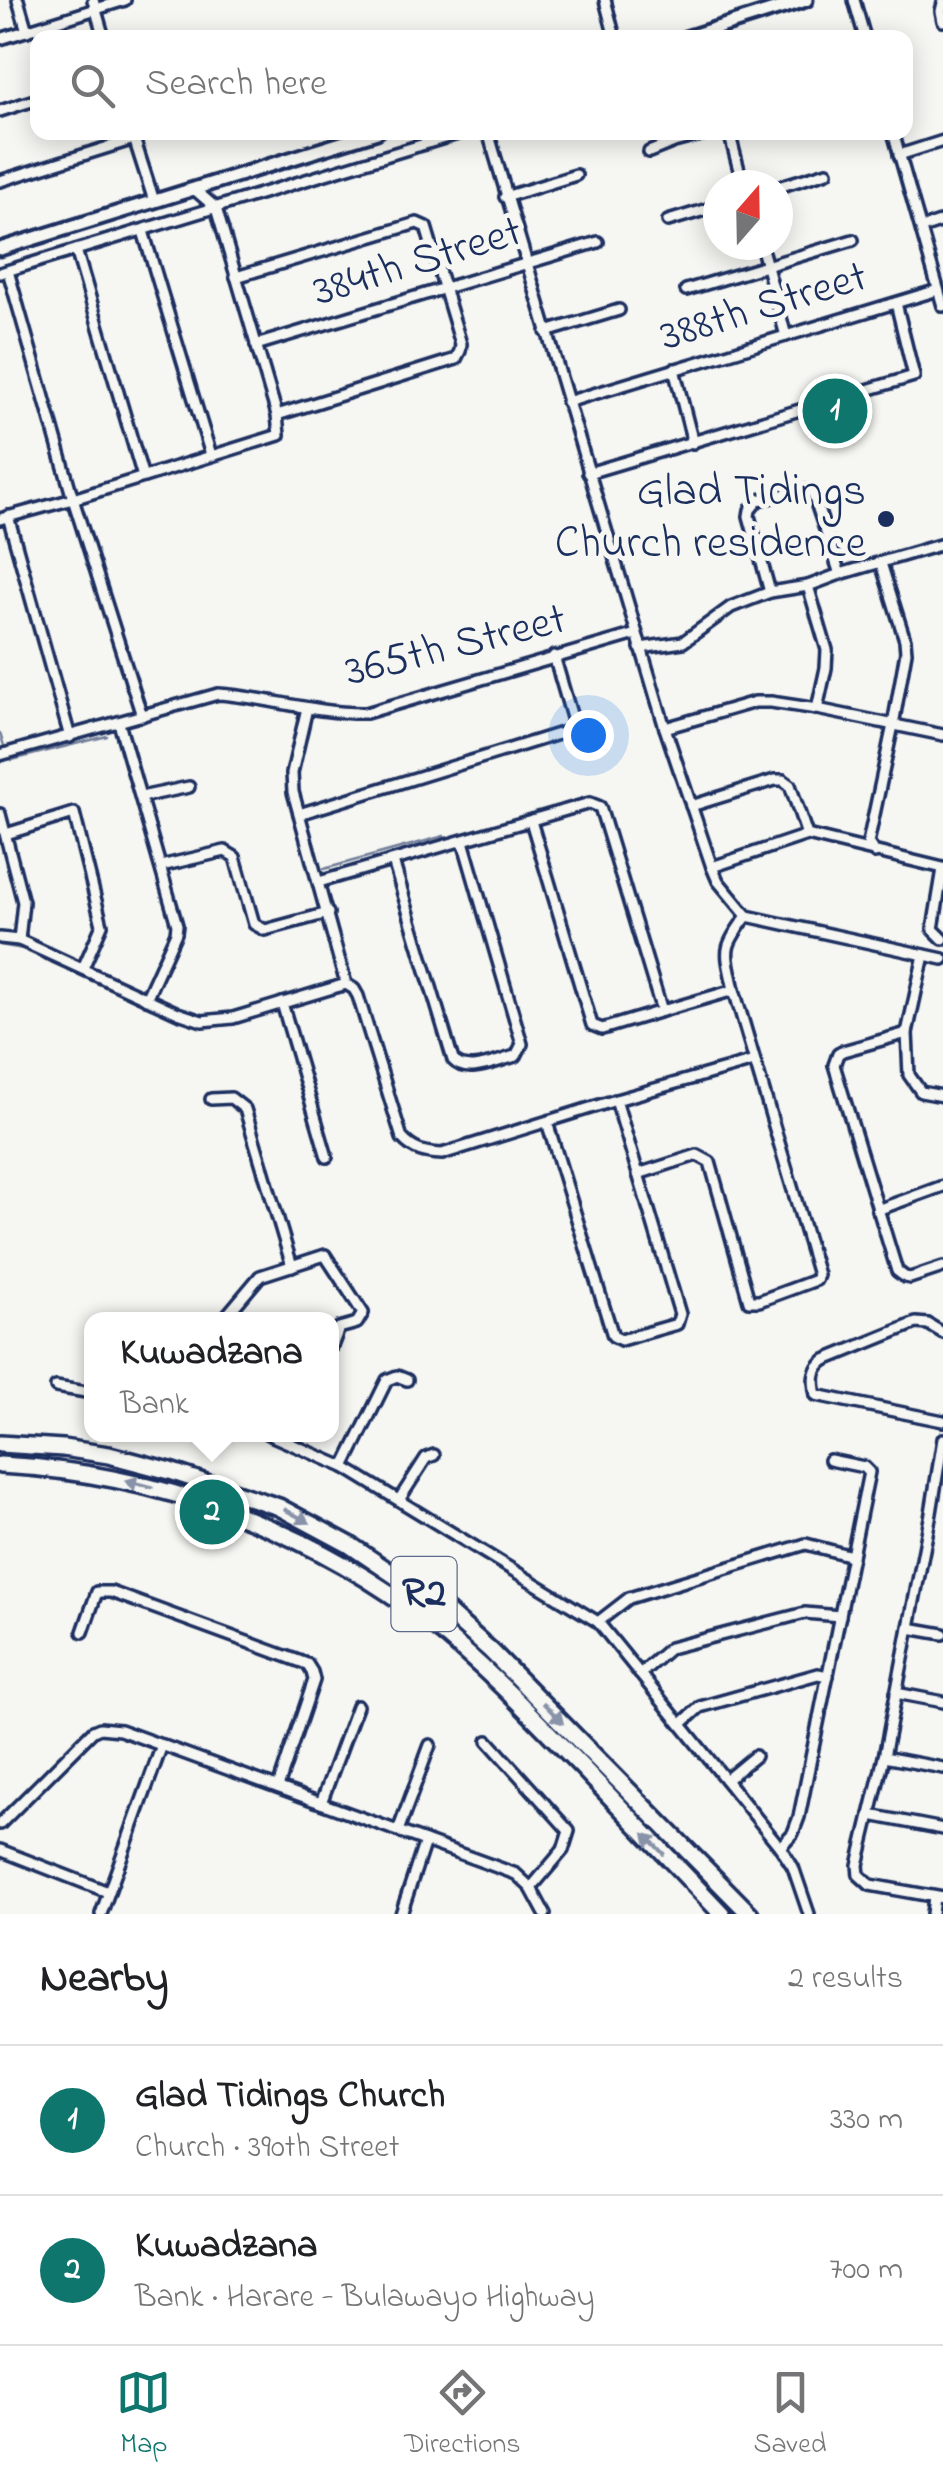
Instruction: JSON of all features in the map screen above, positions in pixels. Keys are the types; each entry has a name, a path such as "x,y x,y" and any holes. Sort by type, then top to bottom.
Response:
{"highway":[{"name":"R2","path":"0,1444 109,1455 188,1476 279,1507 350,1545 443,1608 492,1651 750,1914"},
{"name":"R2","path":"0,1464 102,1476 214,1505 324,1554 366,1578 430,1623 516,1699 722,1914"}],"street":[{"path":"18,0 27,31"},
{"path":"0,39 94,5 125,0"},
{"path":"604,0 613,30"},
{"path":"713,30 806,0"},
{"path":"854,0 863,30"},
{"path":"943,4 943,22"},
{"path":"94,5 102,30"},
{"path":"0,111 30,101"},
{"path":"0,181 121,140"},
{"path":"134,140 154,202"},
{"path":"0,249 351,140"},
{"path":"142,716 4,272 438,140"},
{"name":"365th Street","path":"490,140 664,728 718,881 747,916"},
{"path":"648,152 682,140"},
{"path":"731,140 740,170"},
{"name":"388th Street","path":"567,402 938,290 895,140"},
{"path":"900,155 943,141"},
{"path":"793,182 827,172"},
{"path":"505,196 576,175"},
{"path":"70,737 4,517 279,435 277,415 216,208 194,189"},
{"path":"668,221 703,210"},
{"path":"922,228 943,221"},
{"path":"236,277 421,223 426,227 460,344 456,359 277,415"},
{"path":"144,230 211,455"},
{"path":"686,290 853,240"},
{"name":"384th Street","path":"256,345 598,242"},
{"path":"76,250 143,476"},
{"path":"765,260 786,336"},
{"path":"938,290 943,306"},
{"path":"588,474 914,376 896,303"},
{"path":"546,332 619,310"},
{"path":"674,369 692,443"},
{"path":"770,592 749,516 758,500 812,491 840,574"},
{"path":"640,648 683,642 731,607 770,592 808,586 943,544"},
{"path":"875,853 868,843 906,652 882,563"},
{"path":"808,586 827,650 817,708"},
{"name":"365th Street","path":"0,755 218,694 366,713 636,634"},
{"path":"300,814 568,731 573,721 554,656"},
{"path":"664,728 754,702 817,708 943,734"},
{"path":"307,708 292,773 293,792 346,984 358,996 402,1138 409,1146 426,1154 442,1154 754,1061"},
{"path":"119,723 177,929 146,999"},
{"path":"691,806 783,780 790,785 807,835"},
{"path":"141,796 189,787"},
{"path":"319,882 590,803 600,807 662,1011"},
{"path":"6,834 74,813 102,925 82,968"},
{"path":"0,814 23,902 18,940"},
{"path":"531,821 592,1025 602,1029 734,990"},
{"path":"712,867 807,835 943,868 933,929 943,939"},
{"path":"393,861 453,1060 468,1068 516,1056 522,1044 462,841"},
{"path":"162,866 225,851 231,853 254,924 261,929 328,913"},
{"path":"638,1174 697,1155 710,1162 749,1300 758,1301 816,1280 818,1275 734,990 727,946 730,938 747,916 943,959"},
{"path":"0,938 18,940 178,1013 202,1020 234,1018 346,984"},
{"path":"924,955 906,1033 909,1074 922,1092 943,1096"},
{"path":"282,1003 327,1158"},
{"path":"906,1033 842,1051 834,1064 895,1267 910,1278 943,1267"},
{"path":"211,1100 231,1098 244,1109 292,1266"},
{"path":"546,1122 613,1336 616,1340 677,1324 680,1314 616,1100"},
{"path":"877,1210 943,1186"},
{"path":"230,1312 260,1276 325,1255 364,1313 357,1323 339,1328"},
{"path":"943,1333 928,1324 916,1323 825,1360 813,1378 816,1395 943,1421"},
{"path":"344,1467 387,1380 397,1376 407,1380"},
{"path":"56,1387 84,1392"},
{"path":"932,1914 939,1898 870,1885 859,1874 858,1865 884,1758 943,1438"},
{"path":"298,1442 598,1622 780,1847 794,1867 809,1914"},
{"path":"399,1500 426,1458 434,1455"},
{"path":"780,1847 799,1817 869,1472 830,1460"},
{"path":"931,1513 943,1516"},
{"path":"598,1622 629,1598 806,1544 852,1556"},
{"path":"83,1632 97,1592 112,1592 307,1664 314,1680 278,1787"},
{"path":"640,1674 670,1648 806,1613 840,1616"},
{"path":"909,1628 943,1634"},
{"path":"681,1724 700,1708 818,1674 828,1676"},
{"path":"896,1694 943,1702"},
{"path":"321,1803 357,1706"},
{"path":"0,1824 93,1732 108,1728 516,1874 531,1888 545,1914"},
{"path":"488,1740 569,1832 563,1850 531,1888"},
{"path":"398,1831 430,1744"},
{"path":"100,1914 162,1745"},
{"path":"726,1780 756,1756"},
{"path":"884,1758 943,1768"},
{"path":"870,1815 943,1828"},
{"path":"401,1914 425,1841"},
{"path":"0,1850 108,1892"}],"waterway":[{"path":"222,210 230,229"},
{"path":"0,733 4,746"},
{"path":"12,760 107,736"},
{"path":"473,843 526,830"},
{"path":"324,869 444,836"},
{"path":"0,945 23,949"},
{"path":"30,951 151,1008"}],"place":[{"name":"Glad Tidings Church","path":"835,411"},
{"name":"Glad Tidings Church residence","path":"886,519"},
{"name":"Kuwadzana","path":"212,1512"}]}
